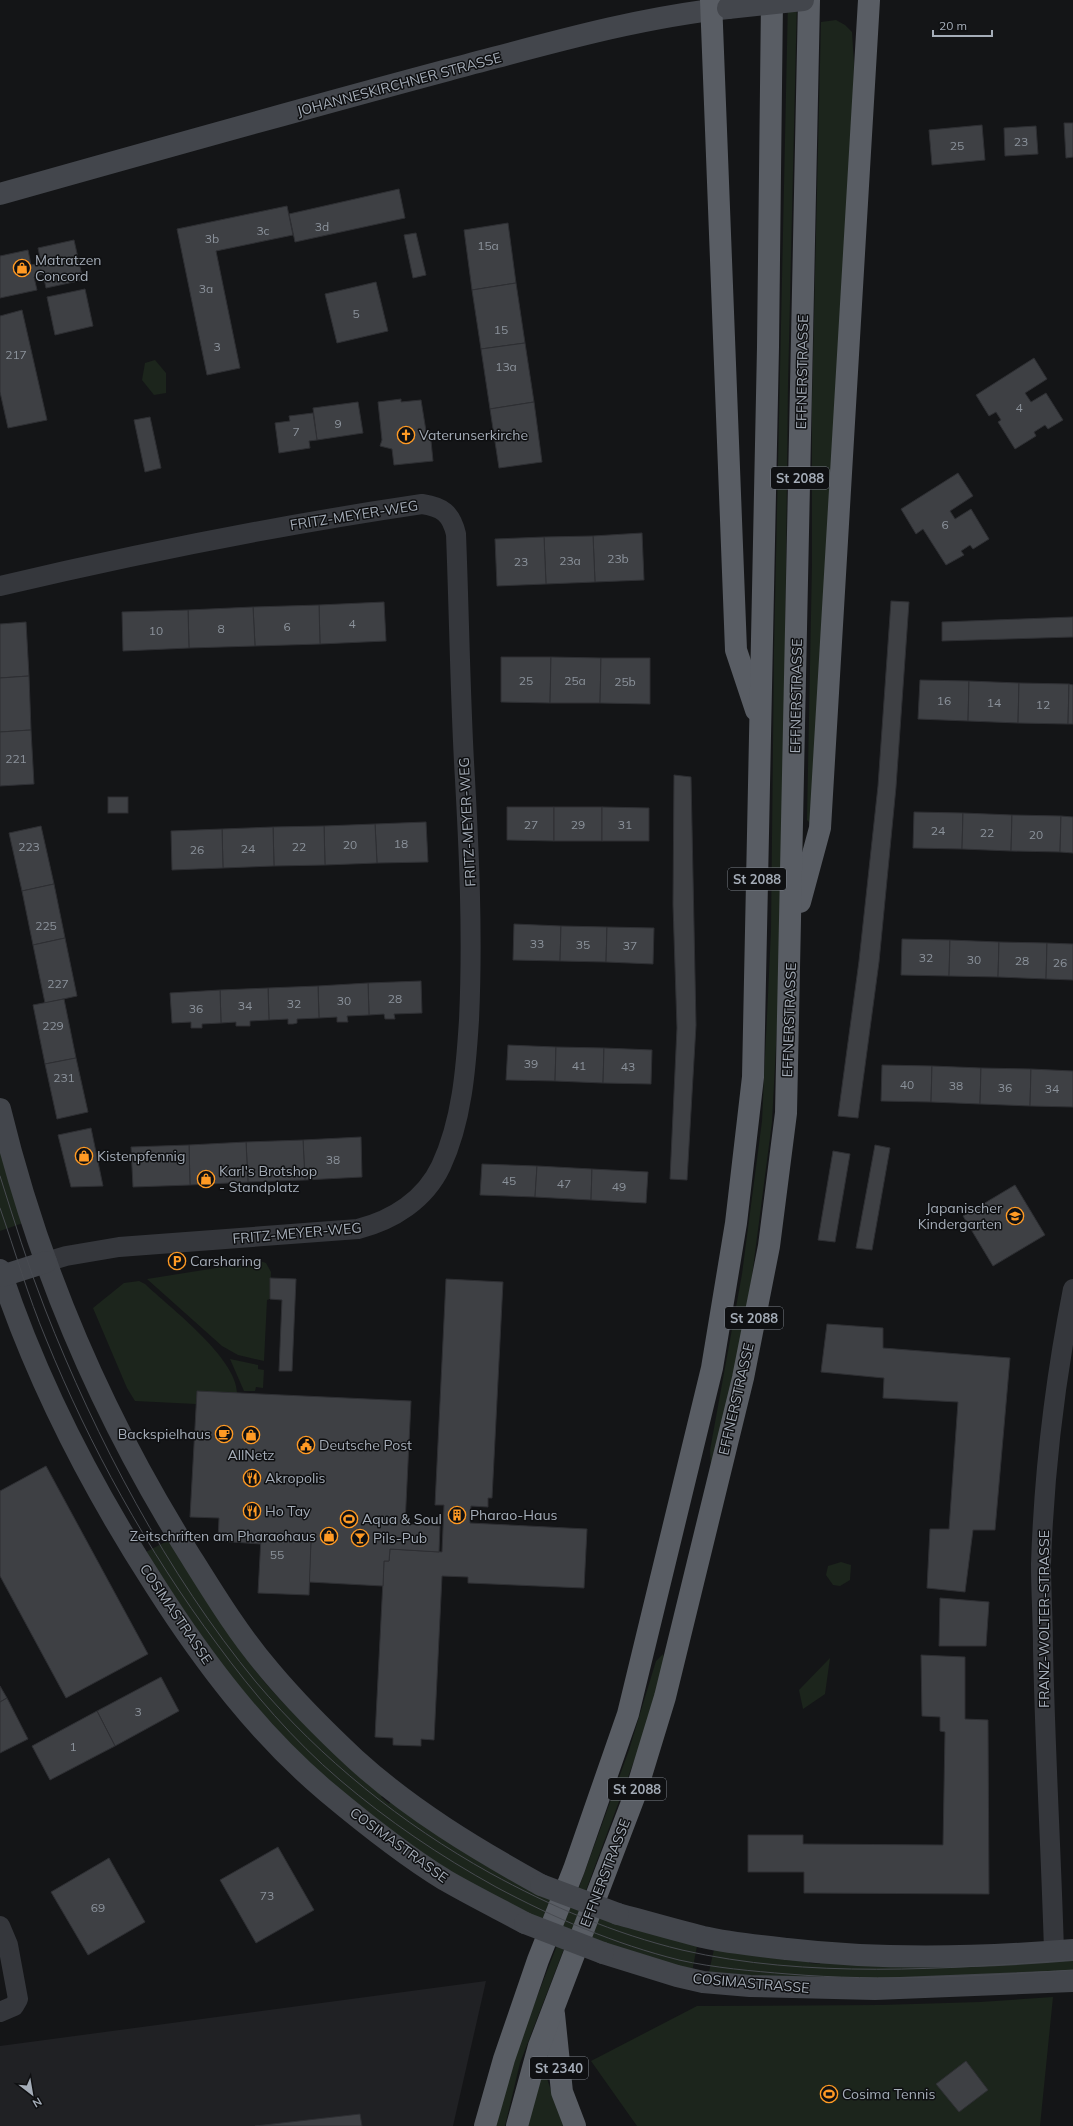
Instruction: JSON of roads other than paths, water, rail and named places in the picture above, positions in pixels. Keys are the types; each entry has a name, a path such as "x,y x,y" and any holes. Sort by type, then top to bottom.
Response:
{"highway":[{"name":"St 2088","path":"485,2126 504,2059 525,1998 574,1869 628,1714 712,1368 736,1222 753,1077 768,347 772,0"},
{"name":"EFFNERSTRASSE","path":"553,2007 636,1792 665,1696 742,1378 769,1246 786,1113 791,932 809,0"},
{"path":"791,932 820,828 869,0"},
{"path":"716,6 736,650 761,726"},
{"name":"St 2088","path":"517,2126 539,2046 553,2007"},
{"name":"St 2340","path":"553,2007 562,2092 575,2126"}],"main road":[{"name":"JOHANNESKIRCHNER STRASSE","path":"0,194 407,81 580,36 716,6 803,0"},
{"path":"0,1109 17,1173 46,1262 94,1379 140,1471 172,1527 219,1602 269,1669 311,1716 357,1760 416,1808 465,1842 541,1885 618,1914 704,1937 747,1945 820,1953 874,1956 928,1956 1064,1951"},
{"name":"COSIMASTRASSE","path":"46,1262 1,1274 23,1331 83,1465 122,1533 174,1614 236,1700 280,1747 326,1791 393,1844 445,1880 525,1923 603,1953 677,1976 703,1982 750,1986 875,1989 1073,1981"}],"street":[{"name":"FRITZ-MEYER-WEG","path":"0,586 191,543 326,518 422,504 436,506 448,514 454,523 456,534 463,736 470,873 471,986 467,1056 462,1095 450,1140 440,1167 420,1196 408,1206 390,1218 358,1229 119,1247 66,1256 46,1262"},
{"name":"FRANZ-WOLTER-STRASSE","path":"1064,1951 1051,1840 1043,1689 1041,1565 1052,1407 1072,1298"},
{"path":"0,1927 8,1946 18,1999 14,2006 0,2012"}],"tram line":[{"path":"0,1176 21,1243 65,1358 111,1456 136,1504 164,1551 223,1640 256,1682 281,1710 335,1763 394,1811 457,1854 536,1897 583,1918 632,1936 682,1950 729,1959 778,1965 827,1968 926,1968 1073,1960"},
{"path":"0,1208 33,1306 81,1419 122,1497 167,1572 217,1644 274,1715 323,1765 358,1795 396,1824 475,1875 540,1909 608,1938 655,1954 679,1960 747,1970 860,1978 966,1976 1073,1970"}],"place":[{"name":"Matratzen Concord","path":"22,268"},
{"name":"Vaterunserkirche","path":"406,435"},
{"name":"Kistenpfennig","path":"84,1156"},
{"name":"Karl's Brotshop - Standplatz","path":"206,1179"},
{"name":"Japanischer Kindergarten","path":"1015,1216"},
{"name":"Carsharing","path":"177,1261"},
{"name":"Backspielhaus","path":"224,1434"},
{"name":"AllNetz","path":"251,1435"},
{"name":"Deutsche Post","path":"306,1445"},
{"name":"Akropolis","path":"252,1478"},
{"name":"Ho Tay","path":"252,1511"},
{"name":"Pharao-Haus","path":"457,1515"},
{"name":"Aqua & Soul","path":"349,1519"},
{"name":"Zeitschriften am Pharaohaus","path":"329,1536"},
{"name":"Pils-Pub","path":"360,1538"},
{"name":"Cosima Tennis","path":"829,2094"}]}
